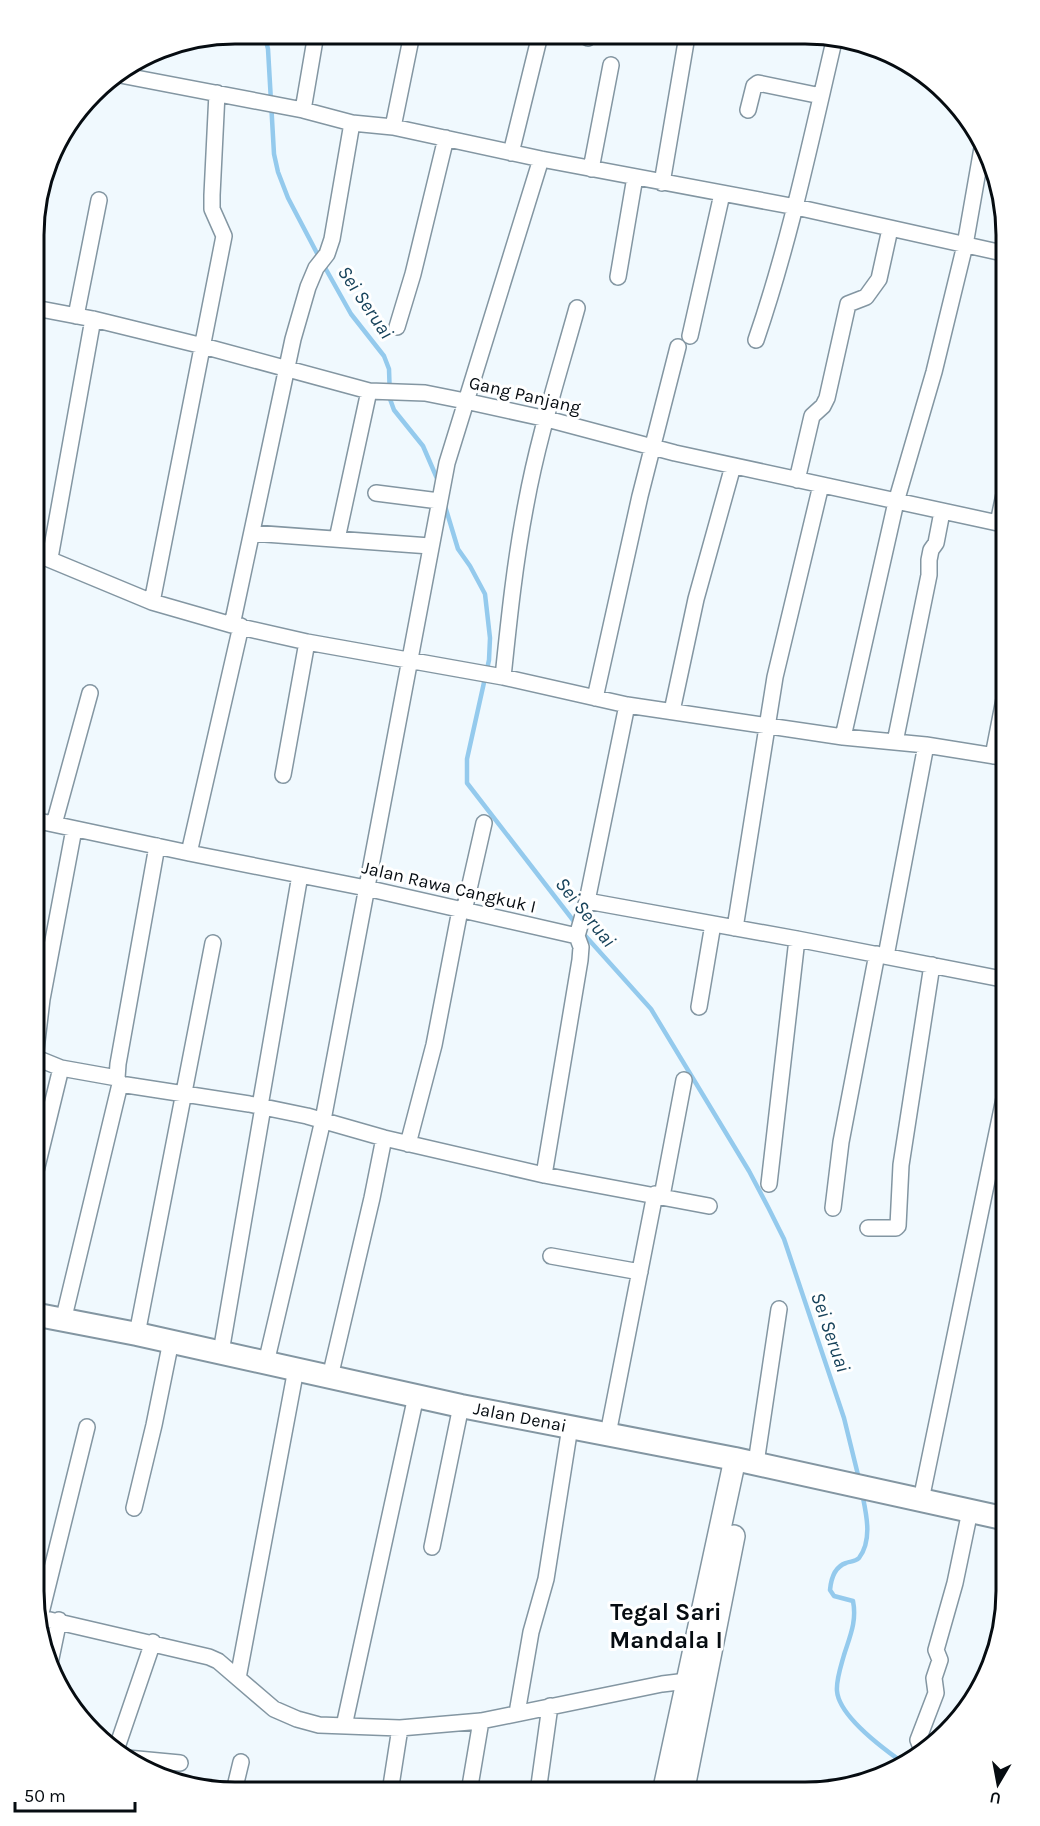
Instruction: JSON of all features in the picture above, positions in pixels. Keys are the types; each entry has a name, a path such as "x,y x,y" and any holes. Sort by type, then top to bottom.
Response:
{"main road":[{"name":"Jalan Denai","path":"43,1316 171,1341 461,1406 747,1461 996,1517"}],"street":[{"path":"512,153 538,43"},
{"path":"662,183 686,43"},
{"path":"303,110 314,44"},
{"path":"393,127 410,44"},
{"path":"756,340 771,298 796,207 833,46"},
{"path":"591,169 611,65"},
{"path":"128,76 286,106 352,123 393,127 591,169 796,207 996,252"},
{"path":"748,110 753,86 758,83 821,96"},
{"path":"152,602 224,236 216,219 212,202 217,93"},
{"path":"189,853 237,625 252,533 287,368 301,308 316,268 327,254 339,208 352,123"},
{"path":"397,327 446,138"},
{"path":"843,736 896,502 934,372 965,245 980,158"},
{"path":"266,1363 323,1120 439,498 465,401 541,159"},
{"path":"618,276 635,177"},
{"path":"690,336 722,194"},
{"path":"76,316 99,200"},
{"path":"797,480 812,416 823,406 827,398 848,304 866,297 879,279 890,229"},
{"path":"499,676 525,504 577,308"},
{"name":"Gang Panjang","path":"43,310 93,319 203,346 376,392 425,393 465,401 547,419 733,466 996,523"},
{"path":"50,558 93,319"},
{"path":"595,698 651,447 678,347"},
{"path":"337,539 376,392"},
{"path":"672,711 696,599 733,466"},
{"path":"735,928 777,666 821,485"},
{"path":"375,493 439,498"},
{"path":"895,742 929,575 931,550 936,543 942,512"},
{"path":"252,533 430,546"},
{"path":"43,556 152,602 307,642 499,676 627,705 996,756"},
{"path":"284,775 307,642"},
{"path":"54,824 90,693"},
{"path":"544,1175 580,960 579,931 627,705"},
{"path":"832,1208 841,1142 926,745"},
{"name":"Jalan Rawa Cangkuk I","path":"43,822 462,910 579,931"},
{"path":"408,1144 434,1045 462,910 484,823"},
{"path":"43,994 74,829"},
{"path":"63,1321 118,1081 157,846"},
{"path":"221,1352 300,875"},
{"path":"587,901 996,978"},
{"path":"699,1007 713,924"},
{"path":"769,1184 797,939"},
{"path":"136,1334 185,1095 213,943"},
{"path":"868,1228 896,1228 898,1226 901,1165 932,965"},
{"path":"43,1061 118,1081 323,1120 408,1144 544,1175 709,1206"},
{"path":"43,1143 62,1068"},
{"path":"608,1434 640,1272 684,1080"},
{"path":"921,1500 996,1137"},
{"path":"330,1377 384,1138"},
{"path":"551,1256 640,1272"},
{"path":"685,1782 778,1309"},
{"path":"134,1508 171,1341"},
{"path":"238,1678 296,1369"},
{"path":"344,1726 416,1396"},
{"path":"432,1547 461,1406"},
{"path":"43,1596 87,1427"},
{"path":"517,1713 531,1632 546,1579 570,1427"},
{"path":"665,1782 687,1681 747,1461"},
{"path":"925,1740 936,1693 934,1678 940,1660 936,1650 955,1583 970,1511"},
{"path":"46,1618 209,1657 218,1661 274,1709 319,1725 400,1728 481,1722 550,1706 687,1681"},
{"path":"53,1649 59,1620"},
{"path":"118,1743 153,1642"},
{"path":"539,1782 550,1706"},
{"path":"471,1782 481,1722"},
{"path":"392,1782 400,1728"},
{"path":"144,1760 180,1763"},
{"path":"236,1782 241,1762"}],"waterway":[{"name":"Sei Seruai","path":"267,44 274,154 278,172 288,198 319,257"},
{"name":"Sei Seruai","path":"323,264 351,314 384,356 389,369 390,399 394,410 423,446 439,483"},
{"name":"Sei Seruai","path":"445,506 458,549 485,594 490,638 489,660 467,759 467,783 576,924"},
{"name":"Sei Seruai","path":"581,931 651,1009 749,1171 768,1207 784,1239 844,1418 859,1479"},
{"name":"Sei Seruai","path":"862,1493 867,1526 866,1543 859,1558 839,1567 830,1586 834,1596 853,1601 854,1608 852,1628 839,1673 837,1691 840,1701 854,1721 864,1732 898,1759"}],"district":[{"name":"Tegal Sari Mandala I","path":"666,1626"}]}
